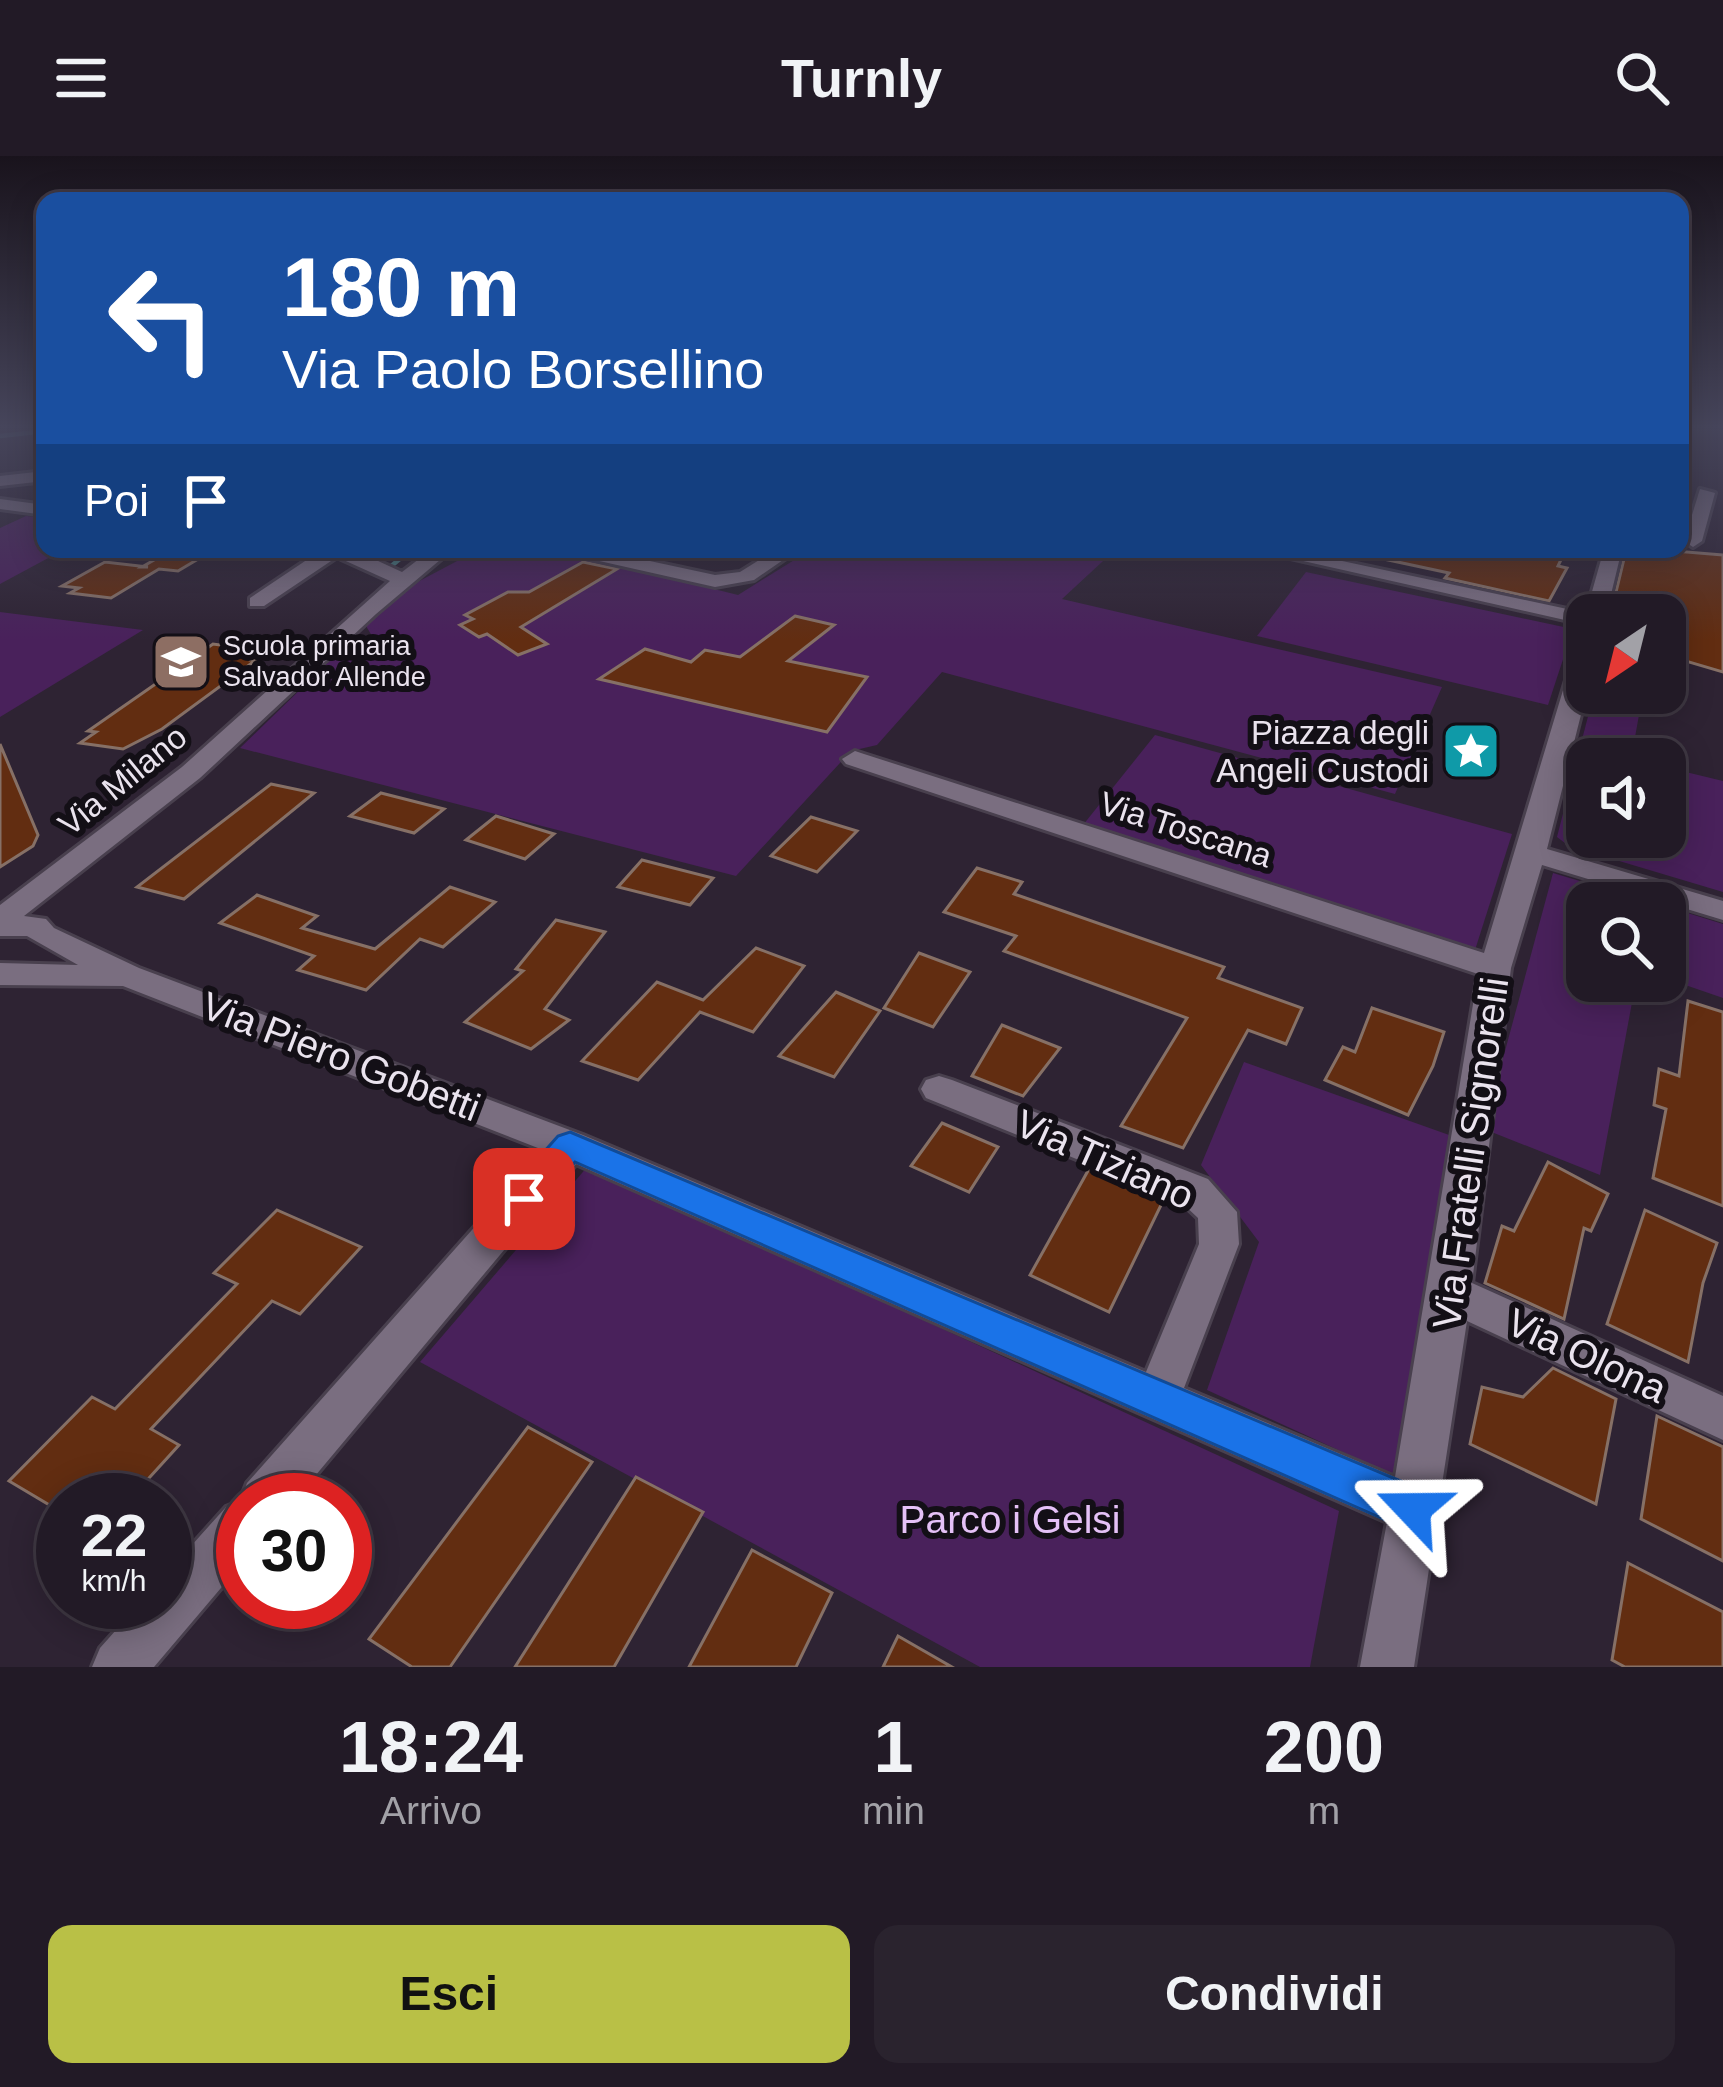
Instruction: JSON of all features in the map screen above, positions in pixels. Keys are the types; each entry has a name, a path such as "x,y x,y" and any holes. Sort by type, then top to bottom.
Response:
{"street":[{"path":"1695,542 1705,499"},
{"path":"0,504 36,509"},
{"path":"257,602 323,558"},
{"path":"359,558 410,578"},
{"name":"Via Milano","path":"0,973 30,957 15,926 35,895 148,809 382,595 441,558"},
{"path":"633,558 724,581 745,577 776,558"},
{"path":"1301,558 1566,615"},
{"path":"1601,594 1611,558"},
{"name":"Via Fratelli Signorelli","path":"1387,1667 1450,1293 1495,968 1569,714"},
{"name":"Via Toscana","path":"855,759 1495,968"},
{"path":"1532,853 1723,910"},
{"name":"Via Piero Gobetti","path":"15,926 128,976 570,1145 1413,1509"},
{"name":"Via Piero Gobetti","path":"0,973 128,976"},
{"name":"Via Tiziano","path":"939,1089 1194,1190 1217,1212 1219,1244 1158,1399"},
{"path":"287,1473 570,1145"},
{"name":"Via Olona","path":"1450,1293 1723,1418"},
{"path":"119,1667 216,1555"}],"green space":[{"path":"26,516 36,517 36,558 48,558 0,584 0,528"},
{"path":"463,558 590,558 738,595 798,558 1106,558 1062,599 1442,687 1395,794 942,672 877,745 851,751 736,876 240,748 344,647 372,636 366,626 393,595"},
{"path":"1306,572 1566,628 1566,650 1548,705 1257,636"},
{"path":"0,612 143,630 0,717"},
{"path":"1589,714 1639,714 1635,738 1582,738"},
{"path":"1155,735 1512,834 1475,950 1083,825"},
{"path":"1686,772 1723,781 1723,892 1609,858 1686,858"},
{"path":"1566,802 1566,844 1557,837"},
{"path":"1553,873 1583,882 1566,882 1566,1002 1632,1002 1600,1175 1484,1129"},
{"path":"1686,913 1723,924 1723,998 1686,985"},
{"path":"1244,1062 1466,1141 1395,1476 1207,1390 1259,1242 1201,1165"},
{"name":"Parco i Gelsi","path":"588,1166 1339,1511 1310,1667 980,1667 420,1362"}],"building":[{"path":"1689,552 1723,555 1723,672 1686,661 1686,594 1616,594 1624,559 1689,558"},
{"path":"157,558 200,558 178,571 159,569 111,598 70,593 79,588 62,586 105,562 143,566"},
{"path":"1379,558 1562,558 1558,566 1567,568 1549,601 1445,578 1449,573"},
{"path":"583,562 617,569 521,627 547,644 518,655 487,634 479,637 460,625 473,619 465,615 508,592 529,592"},
{"path":"795,616 834,625 788,661 867,677 827,732 599,679 645,649 691,662 705,650 740,657"},
{"path":"232,637 270,642 252,660 256,660 162,729 123,749 80,743 96,732 88,731 213,644"},
{"path":"0,744 38,835 33,846 0,867"},
{"path":"271,784 314,793 184,899 137,887"},
{"path":"381,793 444,809 414,833 350,816"},
{"path":"496,816 554,834 525,859 466,840"},
{"path":"811,817 857,831 817,872 771,856"},
{"path":"642,860 713,878 690,905 618,887"},
{"path":"977,868 1022,882 1014,894 1224,967 1218,978 1302,1008 1286,1044 1248,1030 1183,1148 1121,1126 1187,1018 1004,951 1016,936 944,912"},
{"path":"450,887 495,902 443,947 420,939 366,990 298,970 314,956 220,923 257,895 317,916 302,928 375,949"},
{"path":"556,920 605,932 545,1009 569,1020 531,1049 465,1022 523,971 516,969"},
{"path":"756,948 804,966 753,1032 700,1012 638,1080 582,1061 657,982 703,1000"},
{"path":"919,953 970,972 933,1027 884,1008"},
{"path":"836,992 880,1011 834,1077 779,1056"},
{"path":"1688,1001 1723,1012 1723,1206 1653,1178 1666,1109 1654,1105 1659,1069 1679,1076"},
{"path":"1372,1008 1444,1032 1408,1115 1325,1080 1343,1047 1355,1052"},
{"path":"1002,1025 1060,1048 1023,1096 972,1076"},
{"path":"942,1123 998,1147 969,1192 911,1166"},
{"path":"1548,1162 1608,1194 1591,1231 1584,1228 1564,1319 1485,1283 1502,1226 1514,1231"},
{"path":"1089,1169 1164,1199 1109,1312 1030,1275"},
{"path":"277,1210 361,1247 300,1314 272,1301 151,1429 179,1445 154,1473 36,1473 36,1497 9,1481 92,1397 115,1409 237,1284 214,1273"},
{"path":"1645,1210 1717,1243 1703,1283 1688,1362 1607,1324"},
{"path":"1553,1368 1616,1399 1596,1504 1470,1444 1482,1387 1523,1397"},
{"path":"1657,1416 1723,1447 1723,1561 1641,1519"},
{"path":"528,1427 592,1462 450,1667 412,1667 369,1639"},
{"path":"636,1477 703,1512 614,1667 515,1667"},
{"path":"752,1550 832,1593 796,1667 689,1667"},
{"path":"1628,1563 1723,1612 1723,1667 1625,1667 1612,1660"},
{"path":"898,1636 952,1667 883,1667"}],"waterway":[{"path":"390,567 401,558"}],"place":[{"name":"Scuola primaria Salvador Allende","path":"181,662"},
{"name":"Piazza degli Angeli Custodi","path":"1471,751"}],"route":[{"path":"524,1199 570,1145 1413,1509"}]}
